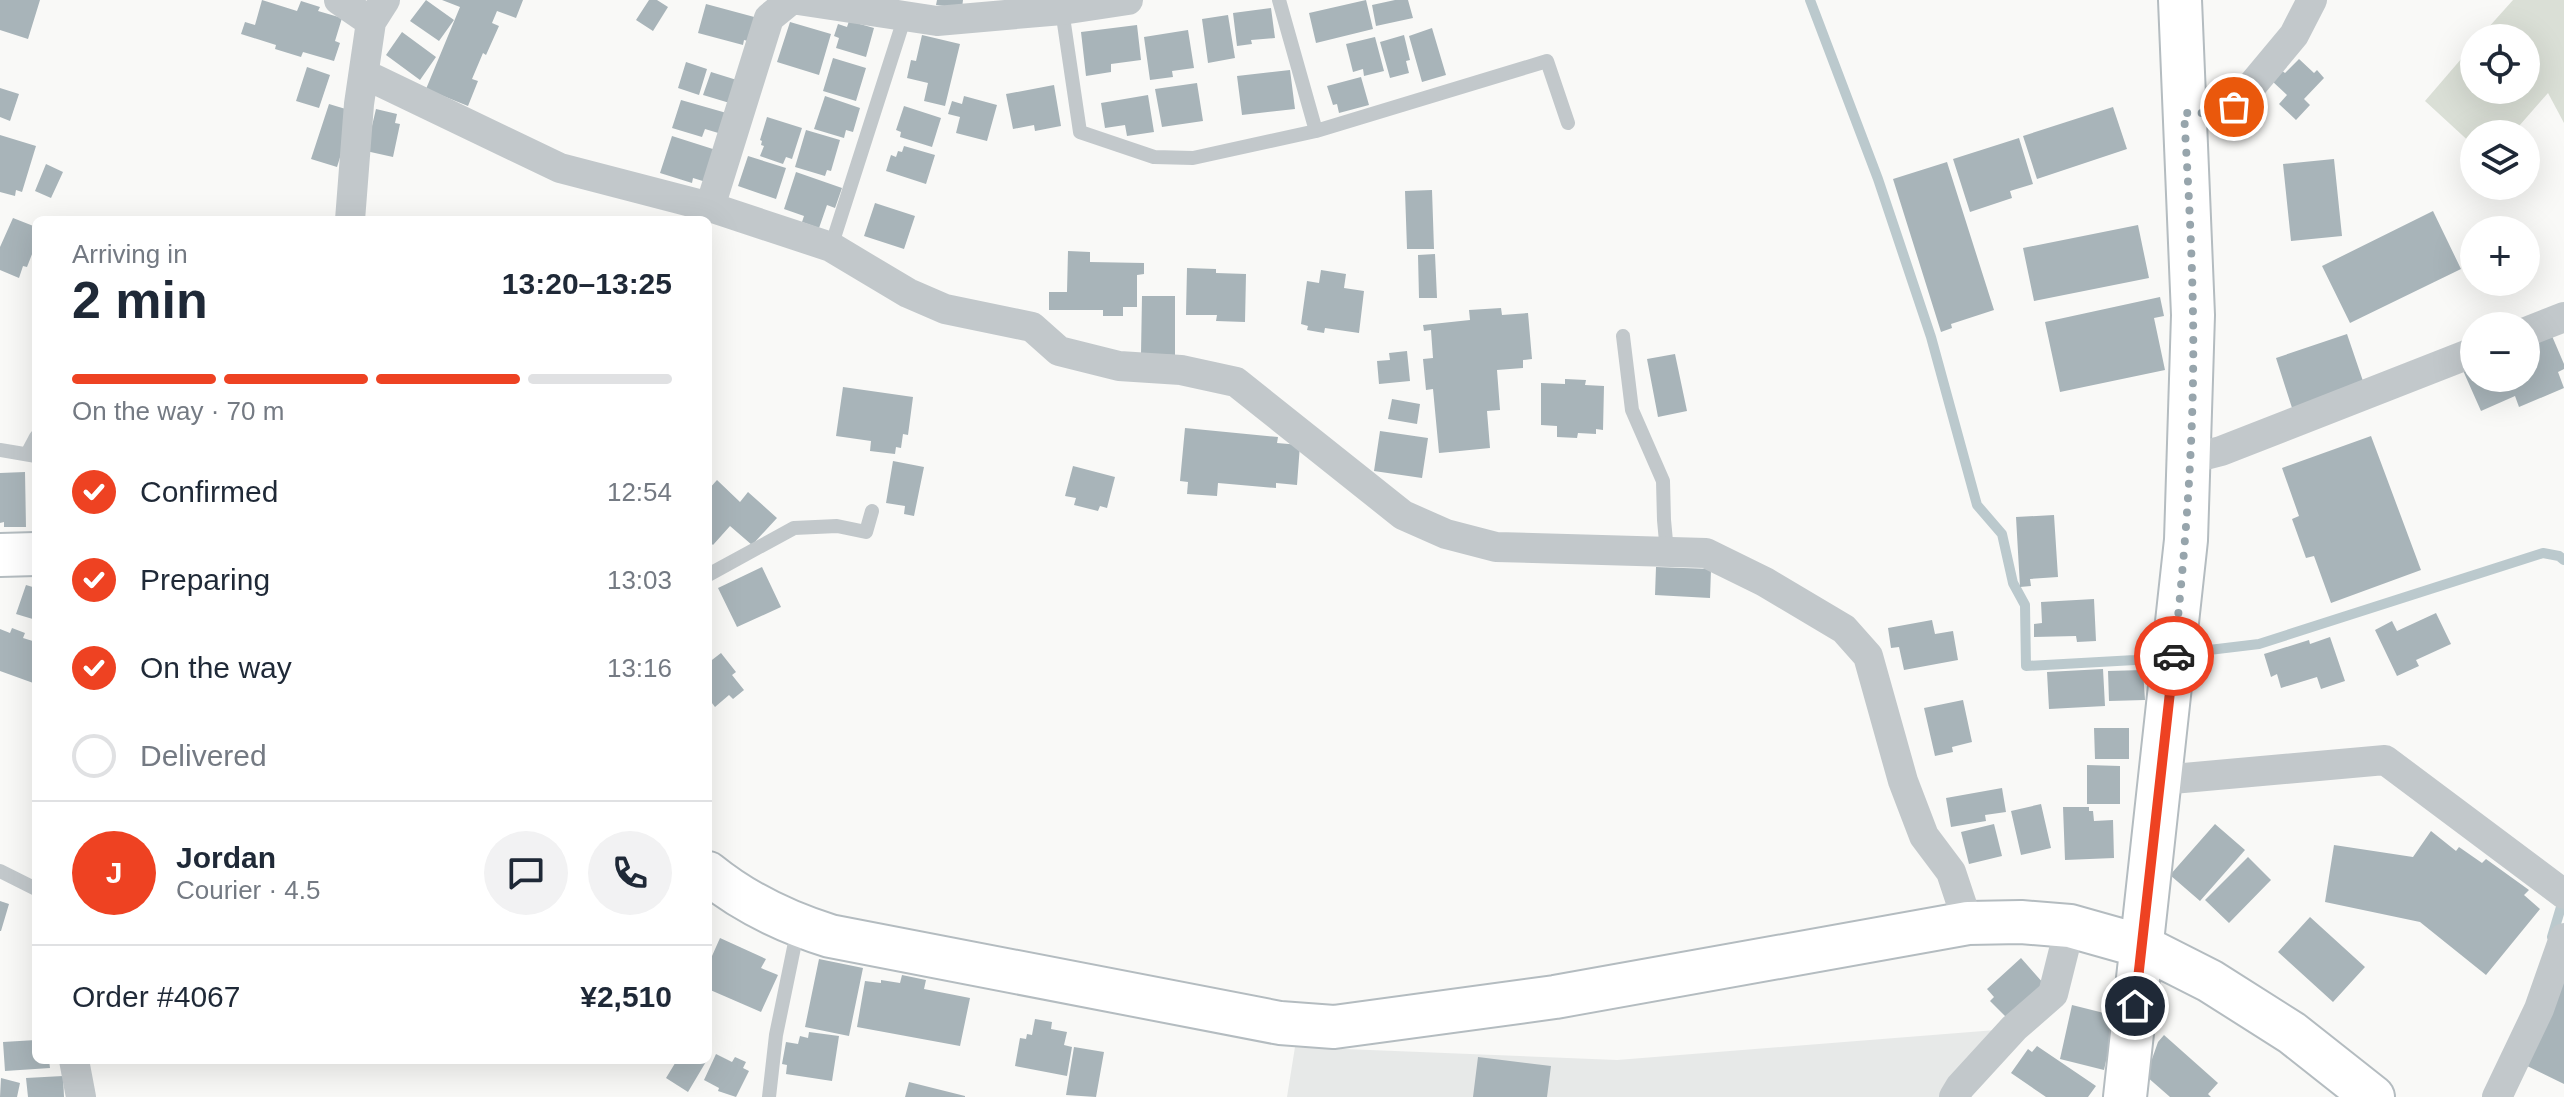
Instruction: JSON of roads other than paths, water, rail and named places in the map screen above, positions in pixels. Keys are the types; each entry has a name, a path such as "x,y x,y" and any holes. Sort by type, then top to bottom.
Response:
{"street":[{"path":"339,0 378,11 364,74 351,179 350,216"},
{"path":"710,207 769,18 791,0"},
{"path":"798,0 937,21 1062,10 1128,0"},
{"path":"2125,1097 2186,540 2193,315 2180,0"},
{"path":"2184,113 2214,113 2234,107 2294,35 2312,0"},
{"path":"364,74 560,168 710,207 831,247 908,293 945,309 1032,327 1059,351 1119,366 1181,370 1236,382 1403,515 1446,534 1496,547 1706,553 1765,582 1844,629 1868,656 1903,781 1924,836 1951,872 1968,923"},
{"path":"2540,326 2564,317"},
{"path":"2190,459 2221,451 2460,357"},
{"path":"0,555 32,554"},
{"path":"2161,780 2385,760 2564,894"},
{"path":"712,876 731,892 766,912 799,927 830,936 1280,1023 1334,1027 1555,997 1968,923 2021,922 2070,926 2141,946 2210,981 2292,1033 2373,1097"},
{"path":"1954,1097 2014,1028 2053,994 2070,926"},
{"path":"2497,1097 2539,1009 2564,938"},
{"path":"75,1064 81,1097"}],"lane":[{"path":"1279,0 1316,131"},
{"path":"1062,10 1080,132 1154,157 1193,158 1316,131 1547,61 1568,123"},
{"path":"831,247 905,16"},
{"path":"1623,336 1632,410 1663,481 1667,552"},
{"path":"0,450 32,455"},
{"path":"712,573 794,528 837,526 866,532 872,511"},
{"path":"0,871 32,887"},
{"path":"769,1097 776,1035 799,927"}],"waterway":[{"path":"1810,0 1878,179 1931,337 1977,505 2002,534 2013,583 2025,605 2026,666 2164,656"},
{"path":"2184,653 2259,644 2543,553 2564,560"},
{"path":"2552,937 2564,897"}]}
